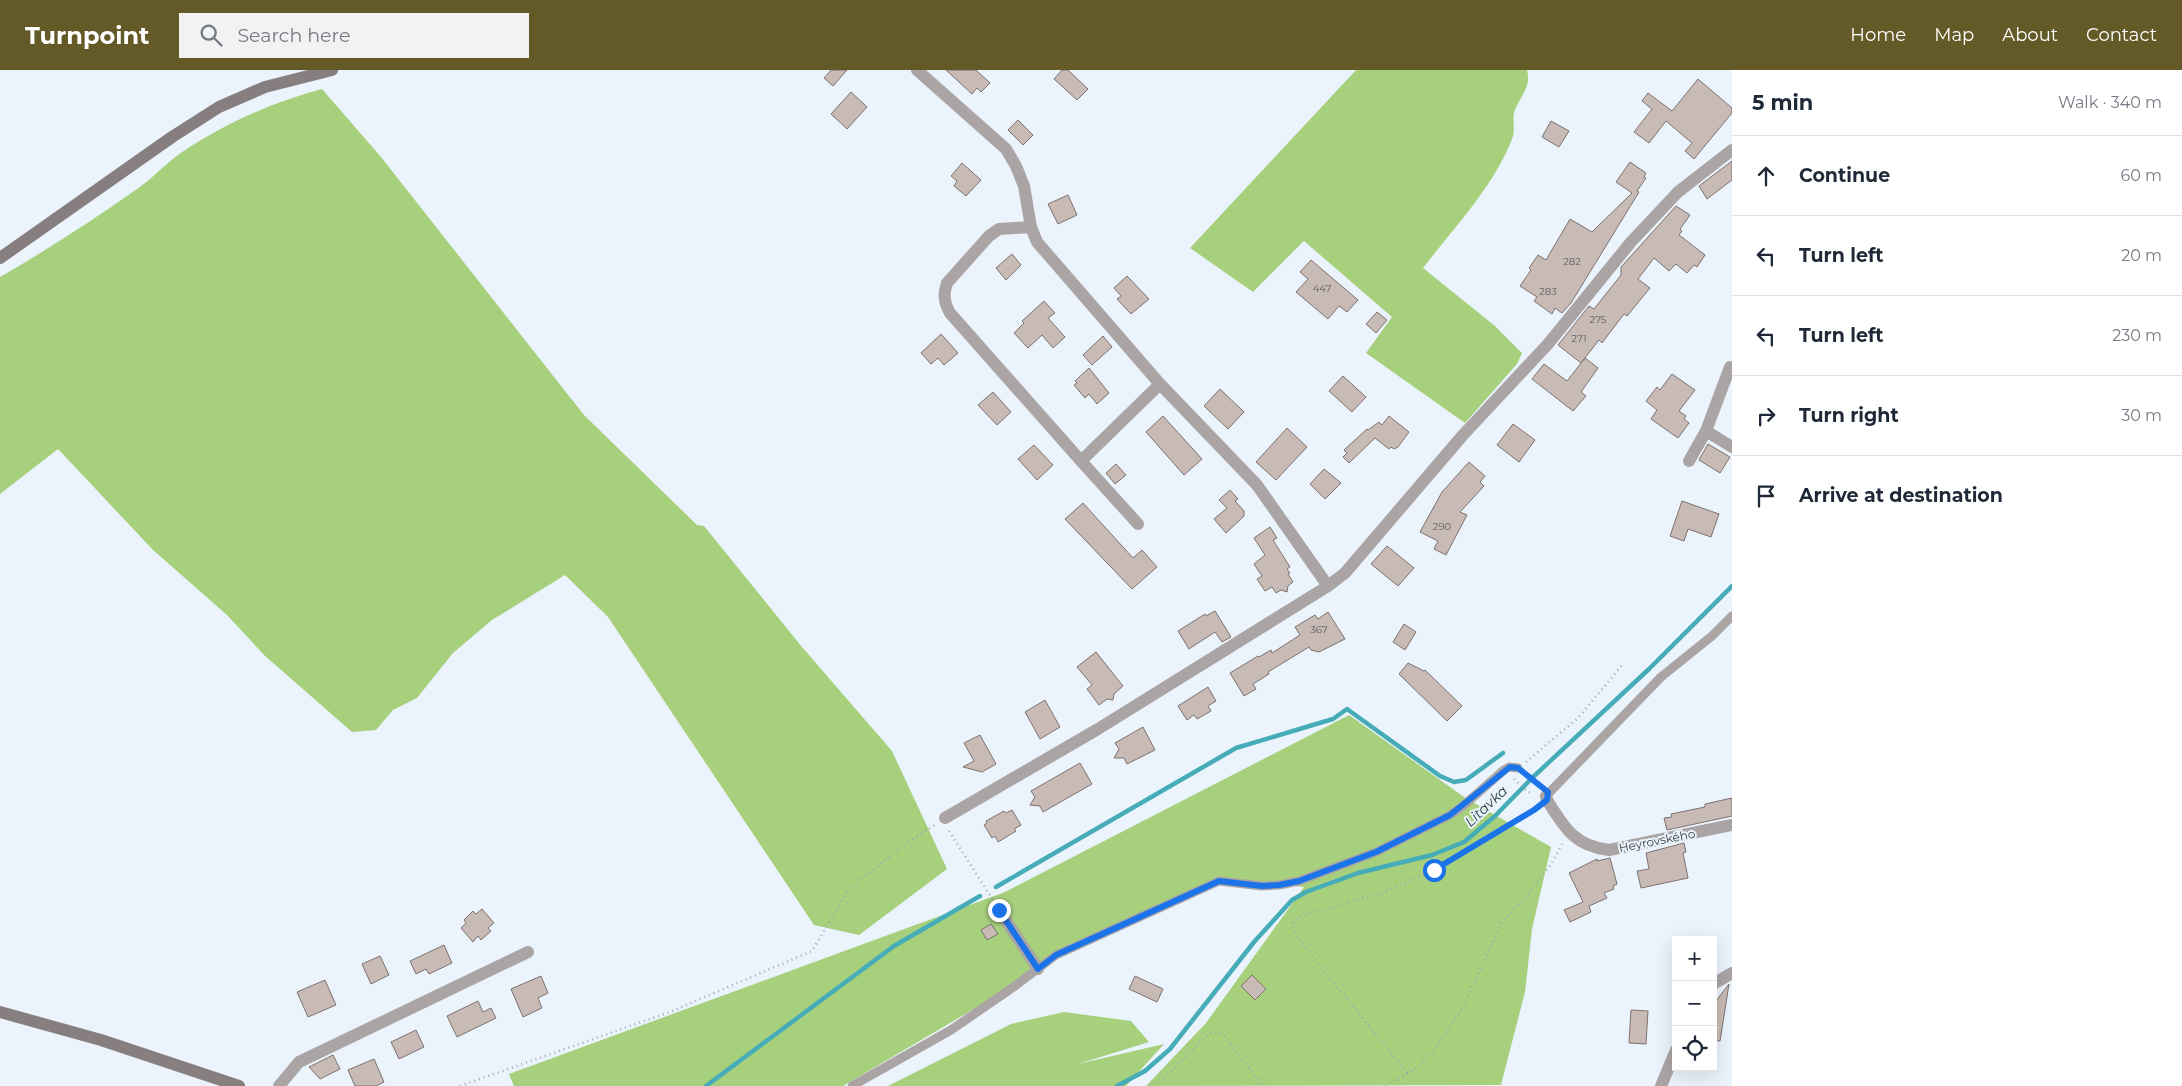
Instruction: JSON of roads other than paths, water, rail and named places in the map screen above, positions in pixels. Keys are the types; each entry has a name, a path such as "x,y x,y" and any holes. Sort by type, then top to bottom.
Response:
{"street":[{"path":"0,258 172,137 219,107 265,87 332,70"},
{"path":"917,70 1006,150 1016,166 1024,186 1031,227 1037,242 1160,384 1257,485 1328,586"},
{"path":"945,818 1098,729 1346,573 1463,435 1548,344 1631,242 1678,192 1732,150"},
{"path":"1031,227 999,230 988,236 947,283 944,292 945,304 950,313 1138,524"},
{"path":"1689,461 1706,431 1732,369"},
{"path":"1081,461 1160,384"},
{"path":"1706,431 1732,447"},
{"name":"Heyrovského","path":"1547,796 1564,827 1572,836 1595,848 1610,850 1732,825"},
{"path":"999,910 1038,969"},
{"path":"279,1086 299,1062 528,952"},
{"path":"1717,982 1732,973"},
{"path":"0,1012 101,1040 239,1086"},
{"path":"1660,1086 1672,1059"}],"lane":[{"path":"1547,796 1661,677 1712,636 1732,616"},
{"path":"852,1086 951,1030 1056,955 1219,881 1262,886 1279,885 1299,881 1376,852 1450,815 1504,770 1510,767 1518,768"}],"waterway":[{"name":"Litavka","path":"1117,1086 1145,1071 1170,1049 1254,942 1292,900 1306,892 1358,873 1432,855 1464,842 1495,816 1532,778 1649,669 1732,586"},
{"path":"996,887 1236,748 1333,719 1347,709 1440,776 1454,782 1466,780 1503,753"},
{"path":"706,1086 894,946 980,896"}]}
